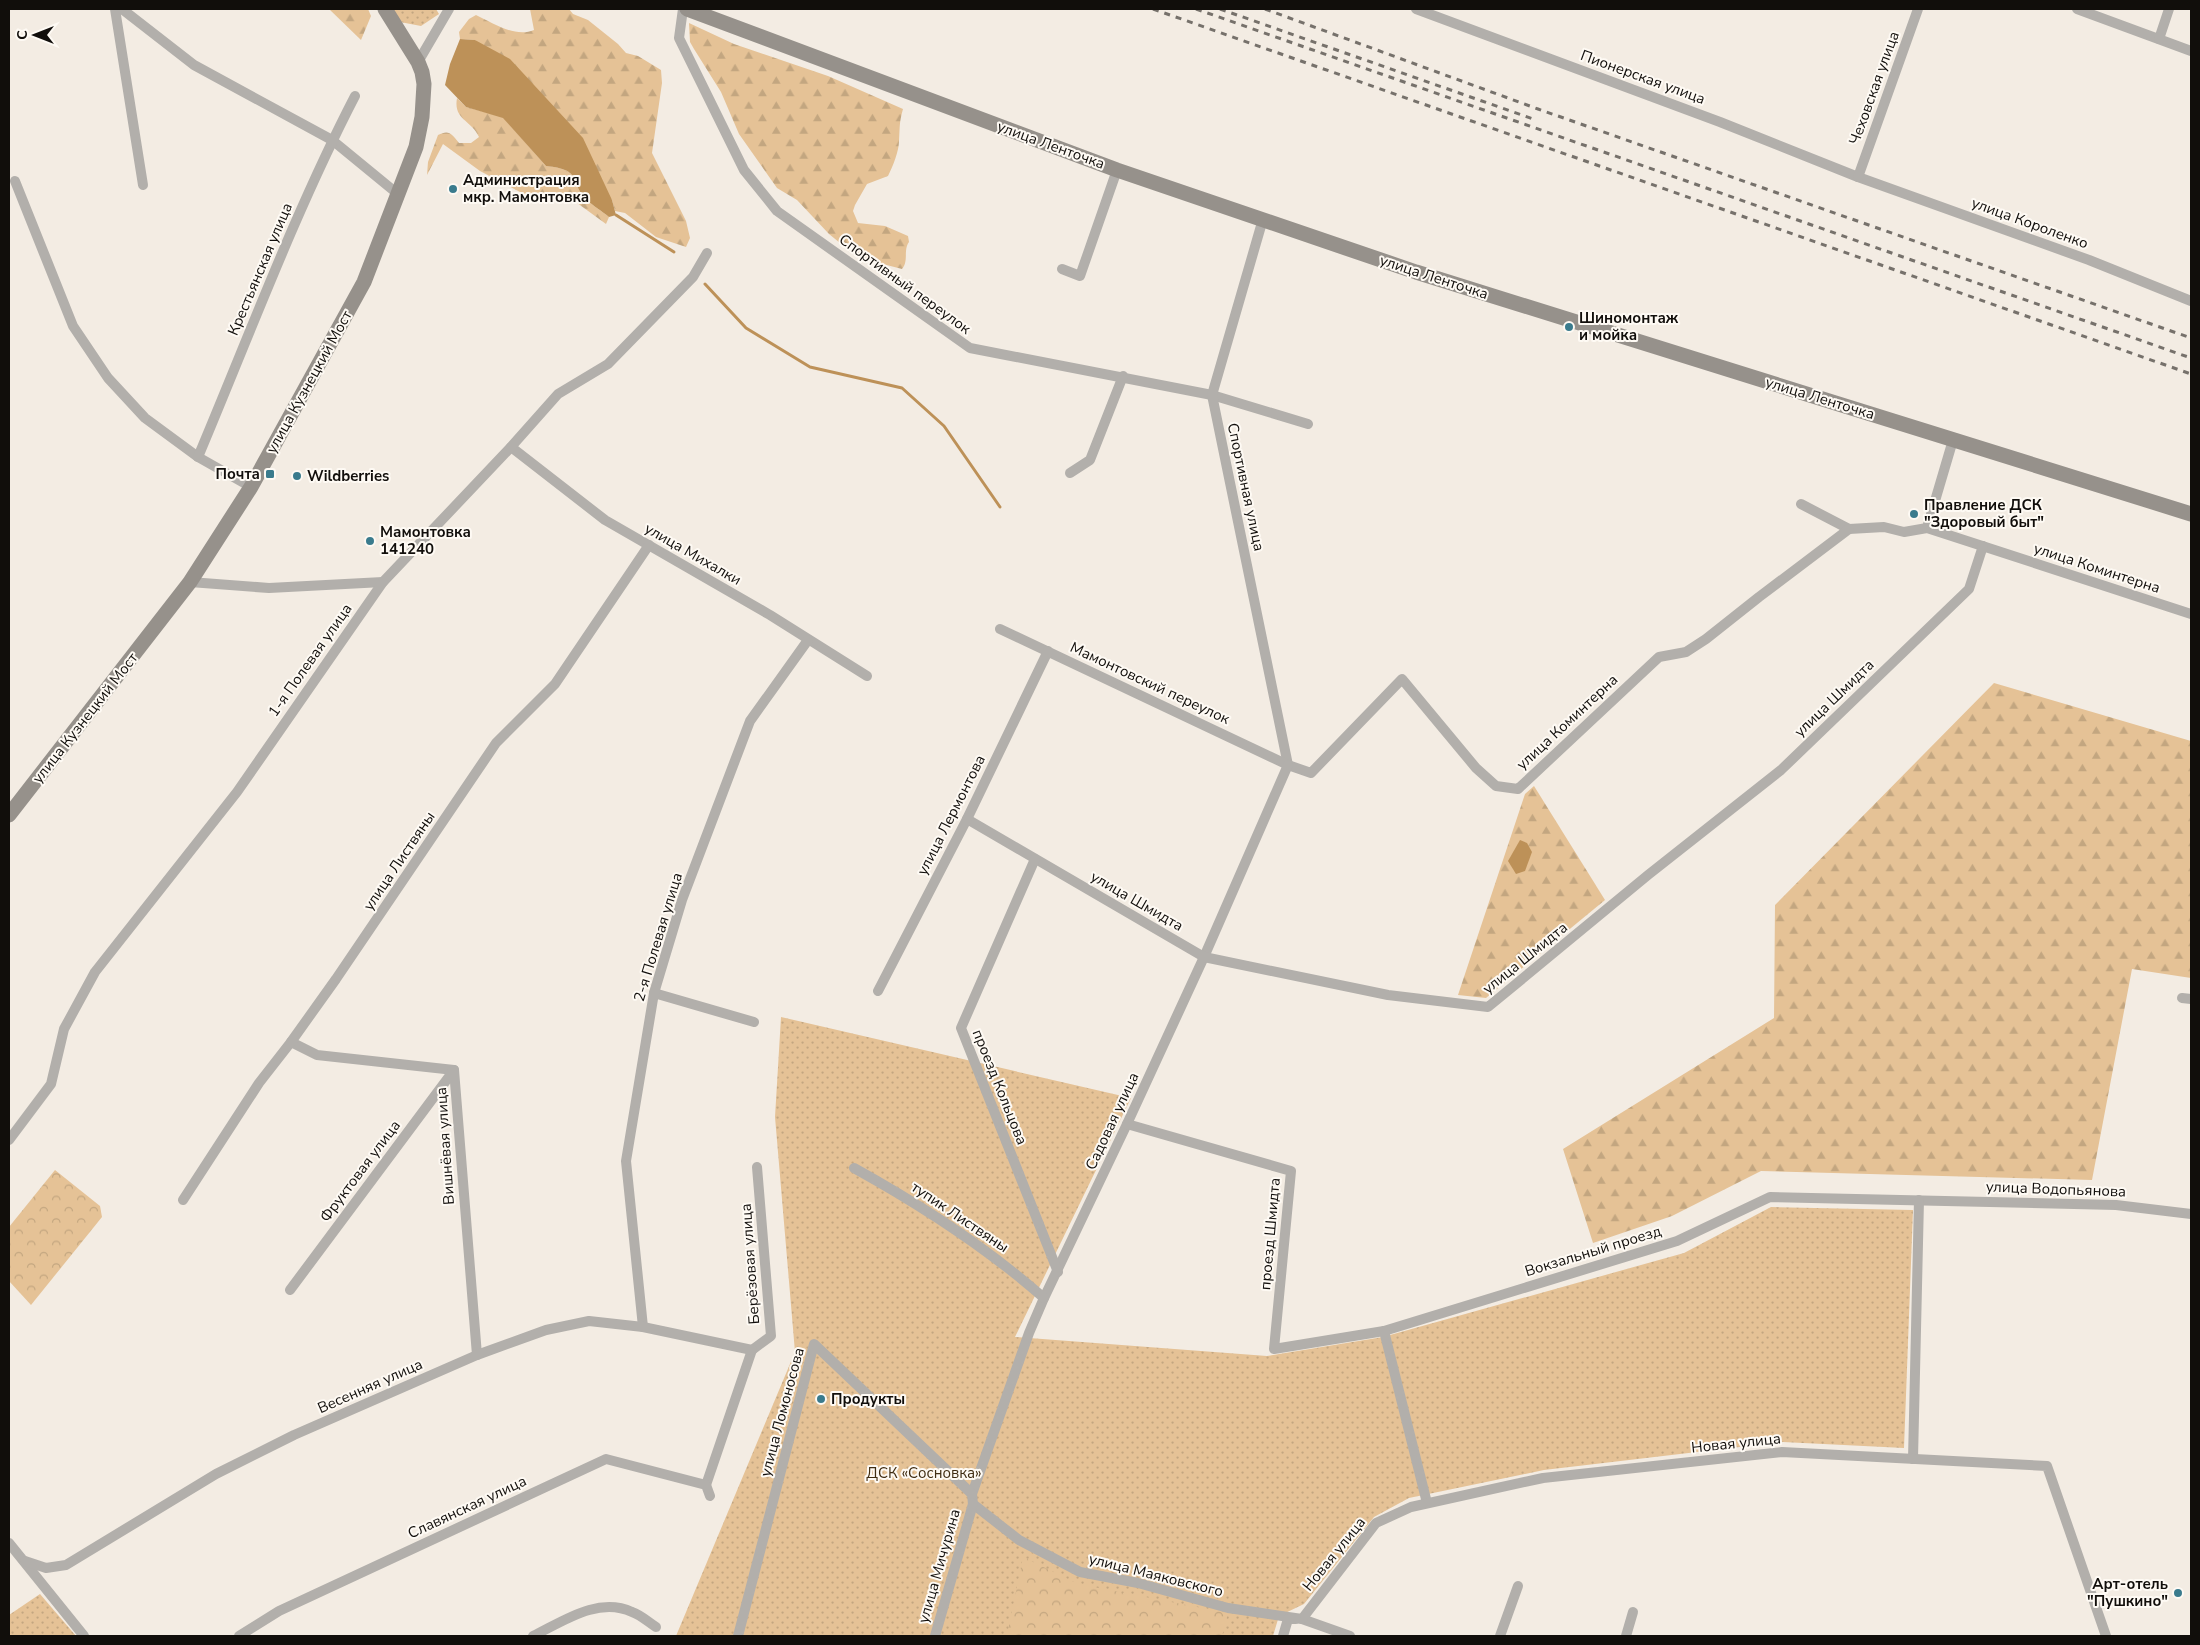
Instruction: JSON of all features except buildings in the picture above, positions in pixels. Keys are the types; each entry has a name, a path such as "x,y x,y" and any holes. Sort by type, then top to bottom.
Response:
{"main road":[{"name":"улица Кузнецкий Мост","path":"9,815 190,582 251,487 364,282 399,195 416,146 422,117 424,84 418,62 385,9"},
{"name":"улица Ленточка","path":"687,9 1116,170 1416,272 2191,514"}],"street":[{"path":"115,9 143,185"},
{"path":"122,9 194,66 332,140 399,195"},
{"path":"418,62 449,9"},
{"name":"Спортивный переулок","path":"683,9 679,38 744,170 777,211 970,348 1212,394 1308,424"},
{"name":"Пионерская улица","path":"1416,9 1720,122 1858,177"},
{"name":"Чеховская улица","path":"1858,177 1918,9"},
{"path":"2077,9 2191,50"},
{"path":"2159,39 2169,9"},
{"name":"Крестьянская улица","path":"198,456 332,140 355,96"},
{"path":"1062,269 1080,276 1116,170"},
{"name":"улица Короленко","path":"1858,177 2089,260 2191,301"},
{"path":"15,181 73,326 108,378 145,418 198,456 251,487"},
{"name":"Спортивная улица","path":"1263,219 1212,394 1288,765"},
{"name":"1-я Полевая улица","path":"9,1140 51,1084 64,1029 95,972 237,792 382,582 511,447 558,394 608,364 693,277 707,253"},
{"path":"1070,473 1090,460 1123,376"},
{"path":"1926,528 1953,440"},
{"name":"улица Михалки","path":"511,447 604,520 770,615 867,676"},
{"path":"1801,504 1849,529"},
{"name":"улица Коминтерна","path":"1288,765 1311,773 1402,679 1476,768 1496,786 1518,790 1659,657 1686,652 1706,639 1849,529 1884,526 1904,532 1926,528 2191,614"},
{"name":"улица Листвяны","path":"183,1200 253,1091 291,1042 374,925 496,743 555,684 649,546"},
{"name":"улица Шмидта","path":"967,819 1204,957 1388,996 1488,1007 1648,875 1781,770 1969,589 1983,546"},
{"path":"190,582 269,588 382,582"},
{"name":"Мамонтовский переулок","path":"1000,629 1288,765"},
{"name":"2-я Полевая улица","path":"644,1327 626,1161 654,993 682,900 750,721 808,640"},
{"name":"улица Лермонтова","path":"878,991 967,819 1048,651"},
{"name":"Садовая улица","path":"972,1499 1029,1333 1044,1298 1058,1272 1204,957 1288,765"},
{"name":"проезд Кольцова","path":"1035,859 961,1028 1058,1272"},
{"path":"654,993 754,1022"},
{"name":"Вишнёвая улица","path":"291,1042 317,1054 454,1070 476,1356"},
{"name":"Фруктовая улица","path":"290,1290 454,1070"},
{"name":"проезд Шмидта","path":"1127,1124 1291,1171 1274,1349"},
{"name":"Берёзовая улица","path":"752,1350 771,1336 757,1167"},
{"name":"тупик Листвяны","path":"854,1168 909,1198 1011,1269 1044,1298"},
{"name":"Вокзальный проезд","path":"1274,1349 1384,1331 1677,1241 1770,1197 1919,1200"},
{"path":"1913,1459 1919,1200"},
{"name":"улица Водопьянова","path":"1919,1200 2116,1204 2191,1214"},
{"name":"Весенняя улица","path":"25,1562 46,1568 66,1565 216,1474 294,1435 476,1356 546,1330 589,1322 644,1327 752,1350"},
{"path":"1384,1331 1427,1503"},
{"name":"улица Ломоносова","path":"738,1636 814,1344 972,1499"},
{"path":"710,1496 706,1485 752,1350"},
{"name":"Новая улица","path":"1302,1619 1376,1524 1411,1506 1543,1478 1782,1452 2047,1466 2106,1636"},
{"name":"Славянская улица","path":"239,1636 279,1611 606,1459 706,1485"},
{"name":"улица Маяковского","path":"972,1499 1019,1540 1080,1572 1138,1583 1228,1608 1302,1619"},
{"name":"улица Мичурина","path":"935,1636 972,1499"},
{"path":"9,1543 84,1636"},
{"path":"1500,1636 1518,1586"},
{"path":"533,1636 585,1610 608,1607 632,1611 656,1627"},
{"path":"1626,1636 1633,1612"},
{"path":"1283,1636 1288,1619 1302,1619 1350,1636"}],"green space":[{"path":"329,9 368,9 371,16 361,40"},
{"path":"393,9 436,9 439,14 421,26 400,22"},
{"path":"530,9 569,9 573,14 588,20 618,44 626,53 638,56 661,70 662,83 652,153 686,221 690,238 686,247 656,237 625,213 615,211 612,200 475,40 460,39 459,32 469,19 476,15 512,31 527,32 534,30"},
{"path":"689,23 734,44 828,76 903,109 900,122 899,145 888,176 867,184 853,211 858,223 885,226 908,236 909,242 902,269 875,262 851,252 829,234 797,200 777,188 739,134 721,92 690,42"},
{"path":"457,98 466,107 503,117 546,166 566,170 571,174 587,200 609,217 606,224 573,200 554,194 543,204 480,171 443,144 427,175 428,162 438,135 445,132 450,133 459,143 471,143 479,137 476,131 460,116"},
{"path":"1994,683 2191,741 2191,978 2132,969 2092,1180 1761,1171 1672,1216 1593,1243 1563,1149 1774,1018 1775,905"},
{"path":"1534,786 1605,900 1486,998 1458,995 1525,794"},
{"name":"ДСК «Сосновка»","path":"781,1017 1131,1098 1015,1337 1267,1356 1383,1337 1684,1253 1771,1207 1913,1210 1904,1448 1783,1442 1544,1470 1409,1498 1374,1517 1304,1604 1279,1616 1273,1636 676,1636 795,1352 775,1117"},
{"path":"55,1170 100,1206 102,1217 31,1305 9,1281 9,1227"},
{"path":"1023,1557 1078,1584 1228,1613 1222,1636 1007,1636"},
{"path":"40,1594 76,1636 9,1636 9,1615"}],"shaded area":[{"path":"460,39 475,40 510,59 583,138 612,200 616,215 609,217 589,202 581,193 574,177 566,170 546,166 503,118 466,107 445,85 450,64"},
{"path":"1520,840 1527,843 1532,852 1525,871 1516,874 1508,861"}],"waterway":[{"path":"616,215 674,252"},
{"path":"705,284 746,328 810,367 902,388 944,426 1000,507"}],"railway":[{"path":"1153,9 2191,374"},
{"path":"1196,9 2191,358"},
{"path":"1220,9 1536,120"},
{"path":"1265,9 1538,109 2191,338"}],"place":[{"name":"Администрация мкр. Мамонтовка","path":"453,189"},
{"name":"Шиномонтаж и мойка","path":"1569,327"},
{"name":"Почта","path":"270,474"},
{"name":"Wildberries","path":"297,476"},
{"name":"Правление ДСК \"Здоровый быт\"","path":"1914,514"},
{"name":"Мамонтовка 141240","path":"370,541"},
{"name":"Продукты","path":"821,1399"},
{"name":"Арт-отель \"Пушкино\"","path":"2178,1593"}]}
